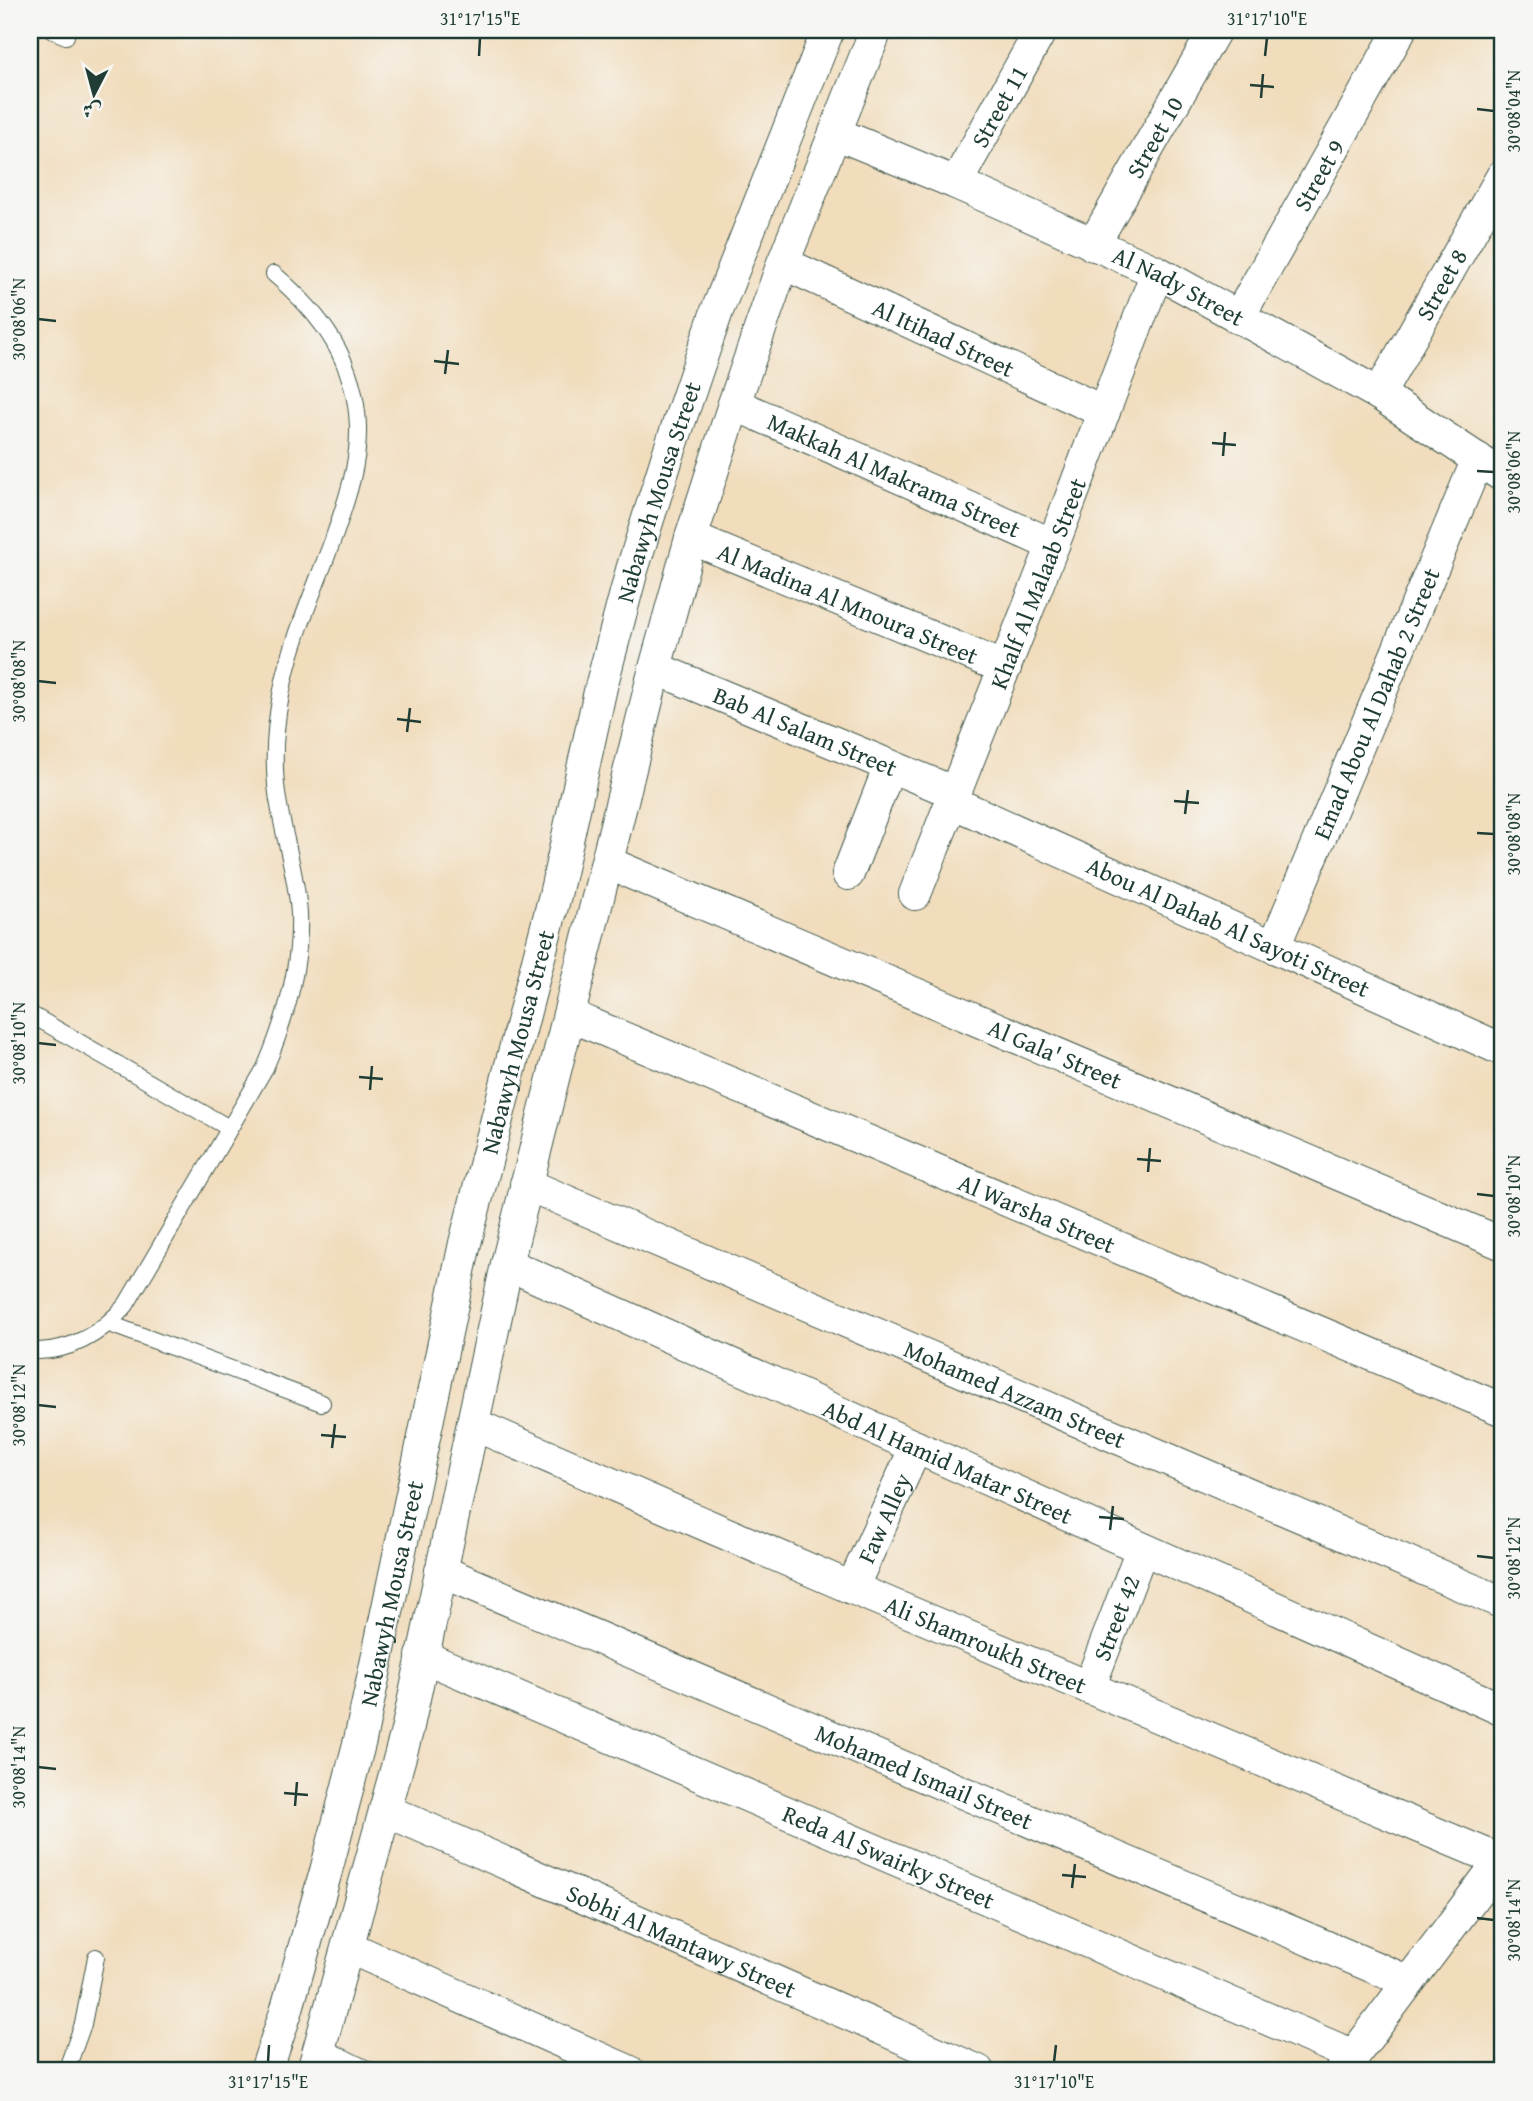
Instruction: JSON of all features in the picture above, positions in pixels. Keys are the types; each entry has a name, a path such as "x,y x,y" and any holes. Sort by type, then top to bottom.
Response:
{"street":[{"name":"Nabawyh Mousa Street","path":"266,2071 312,1923 360,1740 465,1243 555,895 601,687 632,570 717,311 828,30"},
{"name":"Nabawyh Mousa Street","path":"317,2059 407,1731 507,1264 655,668 691,538 734,404 783,263 876,30"},
{"name":"Street 11","path":"956,183 1041,30"},
{"name":"Street 10","path":"1093,245 1216,30"},
{"name":"Street 9","path":"1238,318 1400,30"},
{"name":"Al Nady Street","path":"835,133 1157,272 1379,394 1491,467"},
{"name":"Street 8","path":"1379,394 1503,175"},
{"name":"Al Itihad Street","path":"783,263 1104,412"},
{"name":"Khalf Al Malaab Street","path":"915,894 1054,545 1157,272"},
{"name":"Makkah Al Makrama Street","path":"734,404 1054,545"},
{"name":"Emad Abou Al Dahab 2 Street","path":"1275,947 1491,467"},
{"name":"Al Madina Al Mnoura Street","path":"691,538 1005,668"},
{"name":"Bab Al Salam Street","path":"655,668 890,766 954,798"},
{"path":"848,874 890,766"},
{"name":"Abou Al Dahab Al Sayoti Street","path":"954,798 1503,1049"},
{"name":"Al Gala' Street","path":"608,863 1503,1244"},
{"name":"Al Warsha Street","path":"569,1015 1503,1410"},
{"name":"Mohamed Azzam Street","path":"526,1184 1503,1603"},
{"name":"Abd Al Hamid Matar Street","path":"507,1264 1503,1710"},
{"name":"Ali Shamroukh Street","path":"473,1424 852,1588 1501,1859"},
{"name":"Faw Alley","path":"852,1588 916,1447"},
{"name":"Street 42","path":"1090,1688 1142,1549"},
{"name":"Mohamed Ismail Street","path":"441,1572 1409,1982"},
{"name":"Reda Al Swairky Street","path":"422,1656 1348,2064"},
{"name":"Sobhi Al Mantawy Street","path":"385,1810 978,2071"},
{"path":"1348,2064 1501,1859"},
{"path":"348,1947 628,2071"}],"lane":[{"path":"30,1351 42,1352 66,1347 90,1338 110,1324 126,1305 265,1068 281,1030 292,989 298,948 299,915 296,881 279,809 275,771 276,732 281,694 292,656 348,496 357,450 358,426 353,390 342,356 324,325 302,298 274,275"},
{"path":"30,1014 229,1128"},
{"path":"110,1324 322,1403"},
{"path":"66,2071 83,2024 96,1957"},
{"path":"317,2059 371,2071"}]}
